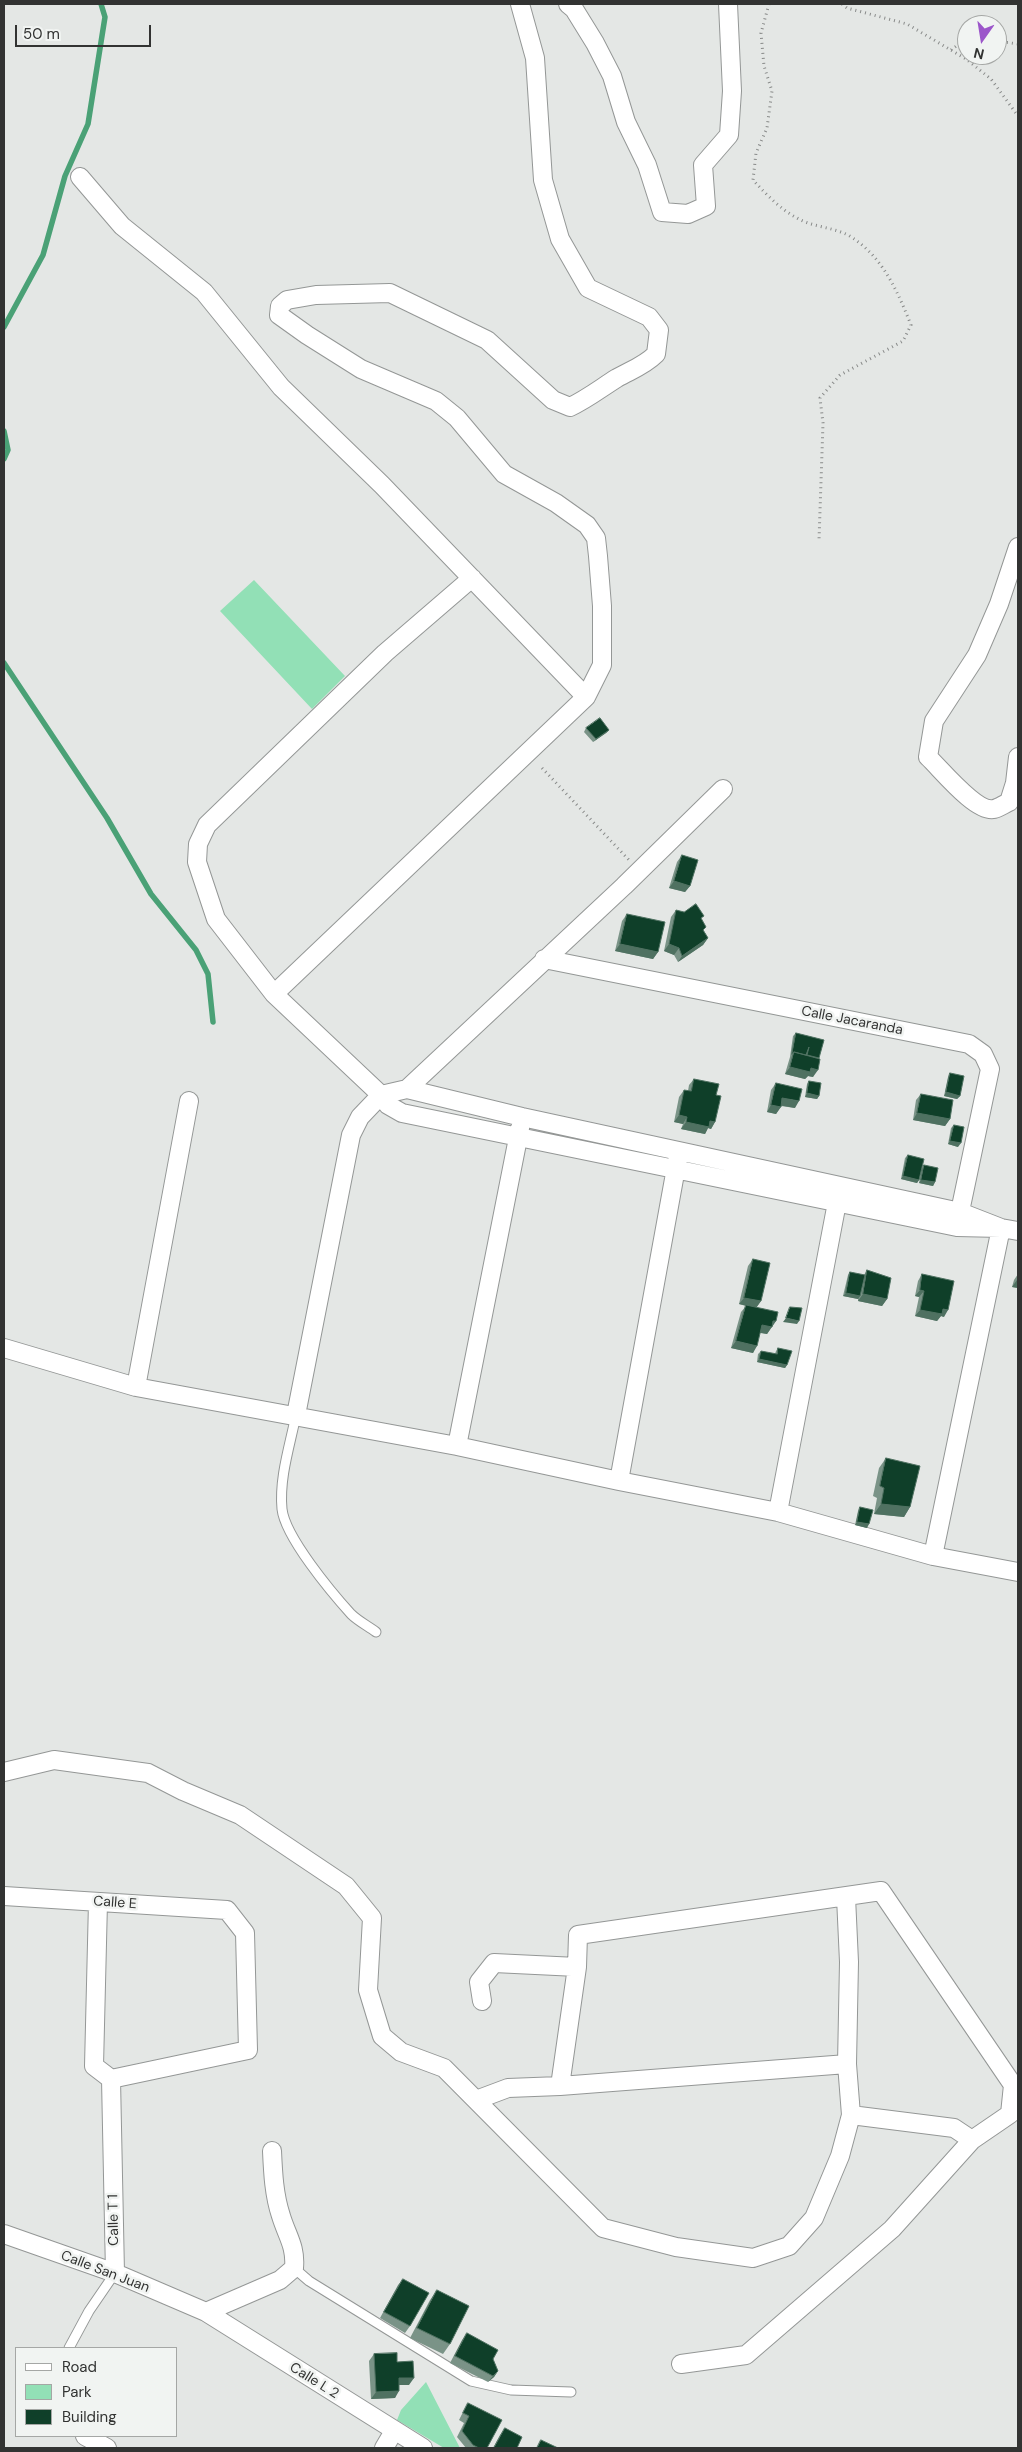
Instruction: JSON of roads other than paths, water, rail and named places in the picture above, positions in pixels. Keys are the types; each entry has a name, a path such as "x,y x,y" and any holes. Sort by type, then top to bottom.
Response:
{"street":[{"path":"274,994 586,697 602,665 602,606 598,556 596,538 588,525 556,503 504,474 457,418 436,401 361,369 279,315 280,306 287,300 316,296 390,293 487,340 553,400 570,407 585,400 617,378 638,368 656,354 659,330 650,317 588,288 560,239 543,180 535,58 520,4"},
{"path":"568,4 574,9 612,76 626,122 647,165 662,212 688,214 706,206 703,165 729,135 732,91 728,4"},
{"path":"80,177 122,226 204,292 281,387 382,485 586,697"},
{"path":"1018,547 999,604 977,655 934,721 928,757 968,797 983,808 994,809 1009,802 1015,783 1018,757"},
{"path":"472,578 385,653 207,825 198,844 197,862 216,920 274,994 381,1096 388,1105 402,1112 837,1203 958,1219 1010,1229 933,1556"},
{"path":"296,1415 351,1135 360,1116 381,1096 407,1089 640,871 723,789"},
{"name":"Calle Jacaranda","path":"544,959 969,1044 984,1054 990,1069 958,1219"},
{"path":"407,1089 522,1117 841,1185 958,1219"},
{"path":"136,1386 189,1101"},
{"path":"457,1446 522,1117"},
{"path":"619,1481 679,1150"},
{"path":"778,1512 841,1185"},
{"path":"4,1348 136,1386 457,1446 619,1481 778,1512 933,1556 1018,1572"},
{"path":"4,1772 54,1760 148,1773 183,1791 240,1815 346,1886 372,1918 368,1990 382,2036 401,2052 444,2068 603,2228 676,2247 753,2258 789,2246 814,2218 840,2156 851,2115 847,2064 849,1962 846,1897"},
{"path":"560,2086 577,1967 578,1934 881,1891 1013,2085 1010,2114 972,2140 892,2229 746,2355 681,2364"},
{"name":"Calle E","path":"4,1896 226,1910 245,1933 248,2050 111,2079"},
{"path":"98,1902 94,2066 111,2079"},
{"path":"482,2001 479,1982 494,1963 577,1967"},
{"path":"476,2100 508,2088 560,2086 847,2064"},
{"name":"Calle T 1","path":"111,2079 115,2273"},
{"path":"851,2115 954,2128 972,2140"},
{"path":"206,2312 280,2280 294,2268 295,2252 280,2215 274,2183 272,2151"},
{"name":"Calle San Juan","path":"4,2234 115,2273 206,2312"},
{"name":"Calle L 2","path":"206,2312 423,2448"},
{"path":"384,2448 394,2431"},
{"path":"87,2437 107,2448"}],"lane":[{"path":"296,1415 284,1475 282,1512 295,1540 325,1582 353,1615 376,1632"},
{"path":"294,2268 308,2281 470,2381 511,2390 571,2392"},
{"path":"70,2347 89,2311 115,2273"}],"waterway":[{"path":"4,327 43,255 65,176 88,124 105,17 101,4"},
{"path":"4,431 8,450 4,459"},
{"path":"4,663 107,818 151,894 196,950 208,974 213,1022"}]}
